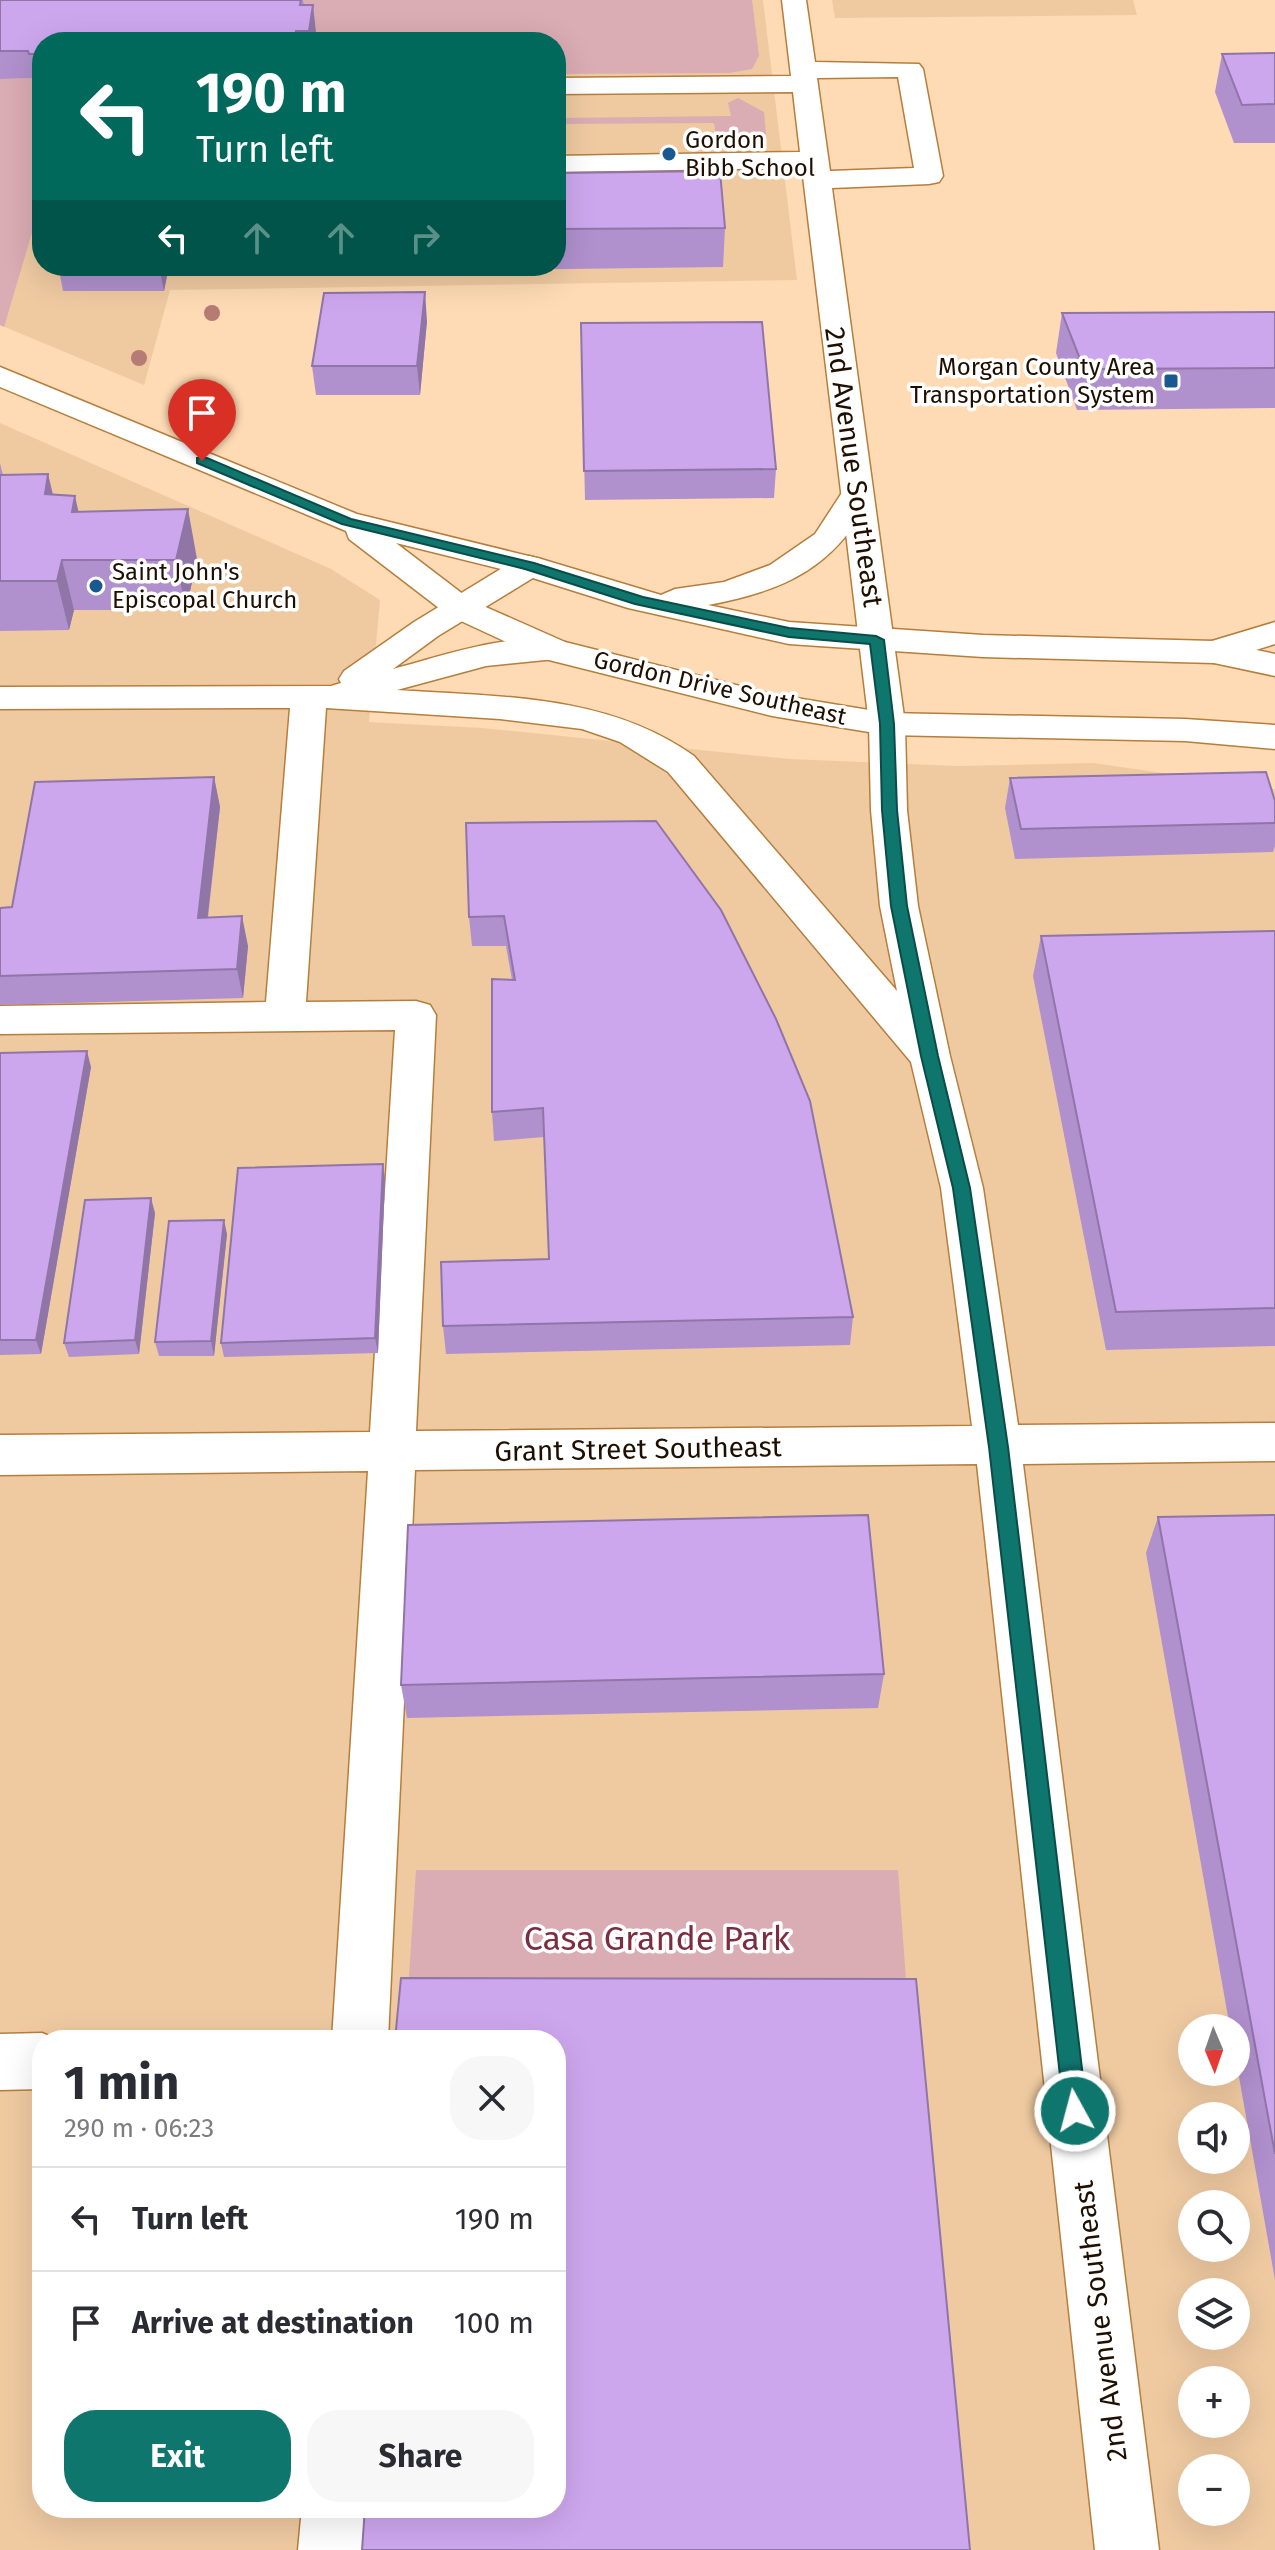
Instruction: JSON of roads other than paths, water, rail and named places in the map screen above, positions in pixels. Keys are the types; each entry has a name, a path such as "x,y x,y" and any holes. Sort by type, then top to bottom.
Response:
{"street":[{"name":"2nd Avenue Southeast","path":"794,0 887,724 889,810 899,906 930,1056 962,1188 998,1447 1127,2550"},
{"path":"566,86 804,77 910,69 929,176 566,164"},
{"name":"Gordon Drive Southeast","path":"0,376 346,521 529,566 640,601 789,633 876,640 1214,652 1275,665"},
{"path":"640,601 719,593 787,570 813,554 833,536 848,516 856,495"},
{"name":"Gordon Drive Southeast","path":"346,521 460,608 553,650 772,705 887,724 1185,730 1275,737"},
{"path":"320,696 529,566"},
{"path":"1214,652 1275,633"},
{"path":"320,696 485,655 553,650"},
{"path":"285,1016 320,696"},
{"path":"0,698 320,696 556,711 617,726 663,749 681,764 930,1056"},
{"path":"0,1020 416,1015 361,2030"},
{"name":"Grant Street Southeast","path":"0,1455 1275,1442"},
{"path":"0,2062 32,2061"},
{"path":"330,2550 332,2518"}],"place":[{"name":"Gordon Bibb School","path":"669,154"},
{"name":"Morgan County Area Transportation System","path":"1171,381"},
{"name":"Saint John's Episcopal Church","path":"96,586"}],"park label":[{"name":"Casa Grande Park","path":"657,1938"}]}
